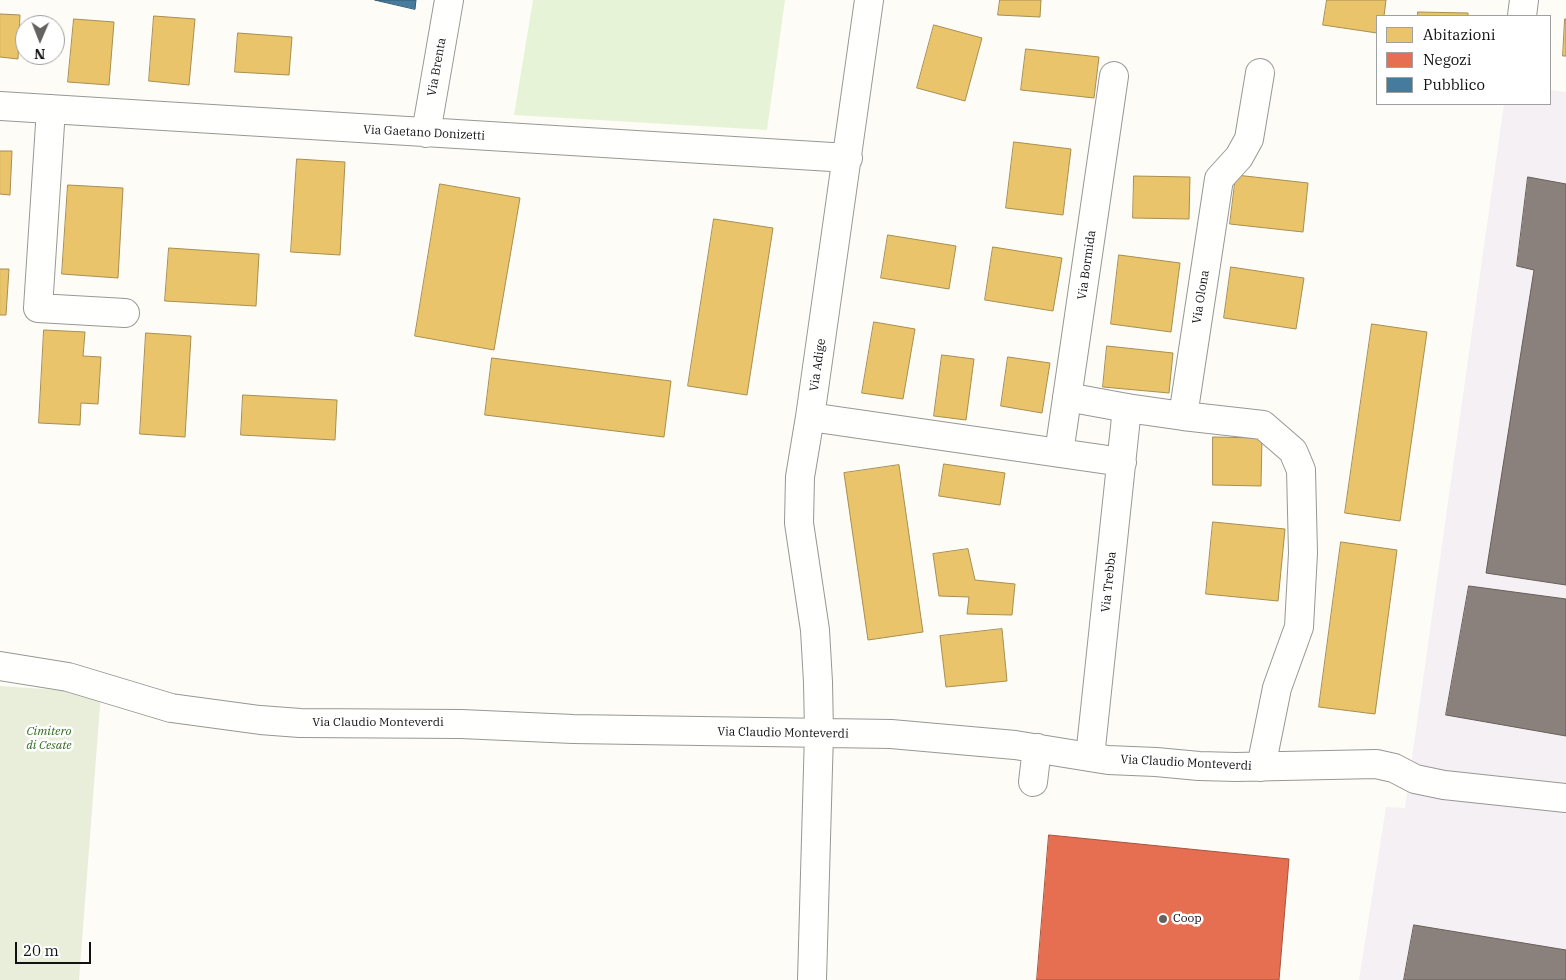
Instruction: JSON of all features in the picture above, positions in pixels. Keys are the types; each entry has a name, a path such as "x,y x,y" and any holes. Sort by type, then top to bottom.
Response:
{"street":[{"name":"Via Brenta","path":"426,133 449,0"},
{"name":"Via Adige","path":"819,974 819,733 815,630 799,523 800,477 848,158 869,0"},
{"path":"1522,15 1524,0"},
{"name":"Via Olona","path":"1183,416 1219,179 1239,157 1249,139 1260,72"},
{"name":"Via Bormida","path":"1058,453 1114,76"},
{"name":"Via Gaetano Donizetti","path":"0,106 848,158"},
{"path":"51,110 38,308 125,313"},
{"path":"1067,396 1127,408 1263,425 1293,451 1301,470 1303,553 1299,627 1277,688 1261,766"},
{"name":"Via Trebba","path":"1090,757 1127,408"},
{"path":"810,417 1122,462"},
{"name":"Via Claudio Monteverdi","path":"0,666 68,677 171,708 260,720 300,723 461,724 582,730 900,735 1038,748 1108,760 1199,766 1376,764 1394,768 1415,779 1444,785 1566,798"},
{"path":"1033,782 1038,748"}],"shaded area":[{"path":"1551,90 1566,92 1566,980 1359,980 1386,807 1405,808 1504,105 1551,105"}],"green space":[{"path":"533,0 785,0 767,130 514,115"},
{"name":"Cimitero di Cesate","path":"0,686 101,693 79,980 0,980"}],"building: Abitazioni":[{"path":"1000,0 1041,0 1040,17 998,15"},
{"path":"1327,0 1386,0 1384,15 1376,15 1376,33 1323,25"},
{"path":"1418,12 1468,13 1468,15 1418,15"},
{"path":"0,14 20,15 15,15 15,59 0,57"},
{"path":"154,16 195,19 189,85 149,81"},
{"path":"74,19 114,22 109,85 68,82"},
{"path":"1565,19 1566,56 1563,56"},
{"path":"934,25 982,38 965,101 917,88"},
{"path":"238,33 292,37 289,75 235,72"},
{"path":"1026,49 1099,57 1094,98 1021,90"},
{"path":"1014,142 1071,149 1063,215 1006,208"},
{"path":"0,151 12,151 10,195 0,194"},
{"path":"297,159 345,162 340,255 291,252"},
{"path":"1236,175 1308,183 1303,232 1230,224"},
{"path":"1134,176 1190,177 1189,219 1133,218"},
{"path":"440,184 520,198 494,350 415,336"},
{"path":"68,185 123,188 118,278 62,274"},
{"path":"714,219 773,228 747,395 688,386"},
{"path":"888,235 956,246 949,289 881,278"},
{"path":"993,247 1062,258 1053,311 985,300"},
{"path":"169,248 259,254 256,306 165,301"},
{"path":"1119,255 1180,263 1171,332 1111,324"},
{"path":"1231,267 1304,278 1296,329 1224,318"},
{"path":"0,269 9,269 6,315 0,315"},
{"path":"874,322 915,329 903,399 862,393"},
{"path":"1372,324 1427,332 1400,521 1345,513"},
{"path":"44,330 85,332 83,356 101,357 98,404 81,403 80,425 39,423"},
{"path":"146,333 191,336 185,437 140,434"},
{"path":"1107,346 1173,353 1169,393 1103,387"},
{"path":"942,355 974,359 966,420 934,416"},
{"path":"1008,357 1050,363 1042,413 1001,406"},
{"path":"492,358 671,381 664,437 485,415"},
{"path":"243,395 337,400 335,440 241,435"},
{"path":"1213,437 1262,438 1261,486 1213,485"},
{"path":"944,464 1005,473 1000,505 939,496"},
{"path":"899,465 923,632 868,640 844,473"},
{"path":"1213,522 1285,529 1278,601 1206,594"},
{"path":"1341,542 1397,550 1375,714 1319,707"},
{"path":"968,549 975,580 1015,584 1012,615 967,614 969,597 939,596 933,554"},
{"path":"1002,629 1007,681 946,687 940,636"}],"building: Negozi":[{"name":"Coop","path":"1049,835 1289,859 1279,980 1037,980"}],"building: Pubblico":[{"path":"375,0 416,0 415,9"}],"building: Industria":[{"path":"1528,177 1566,184 1566,585 1486,573 1534,270 1517,266"},
{"path":"1469,586 1566,599 1566,736 1446,715"},
{"path":"1414,925 1566,950 1566,980 1404,980"}],"place":[{"name":"Coop","path":"1163,919"}]}
